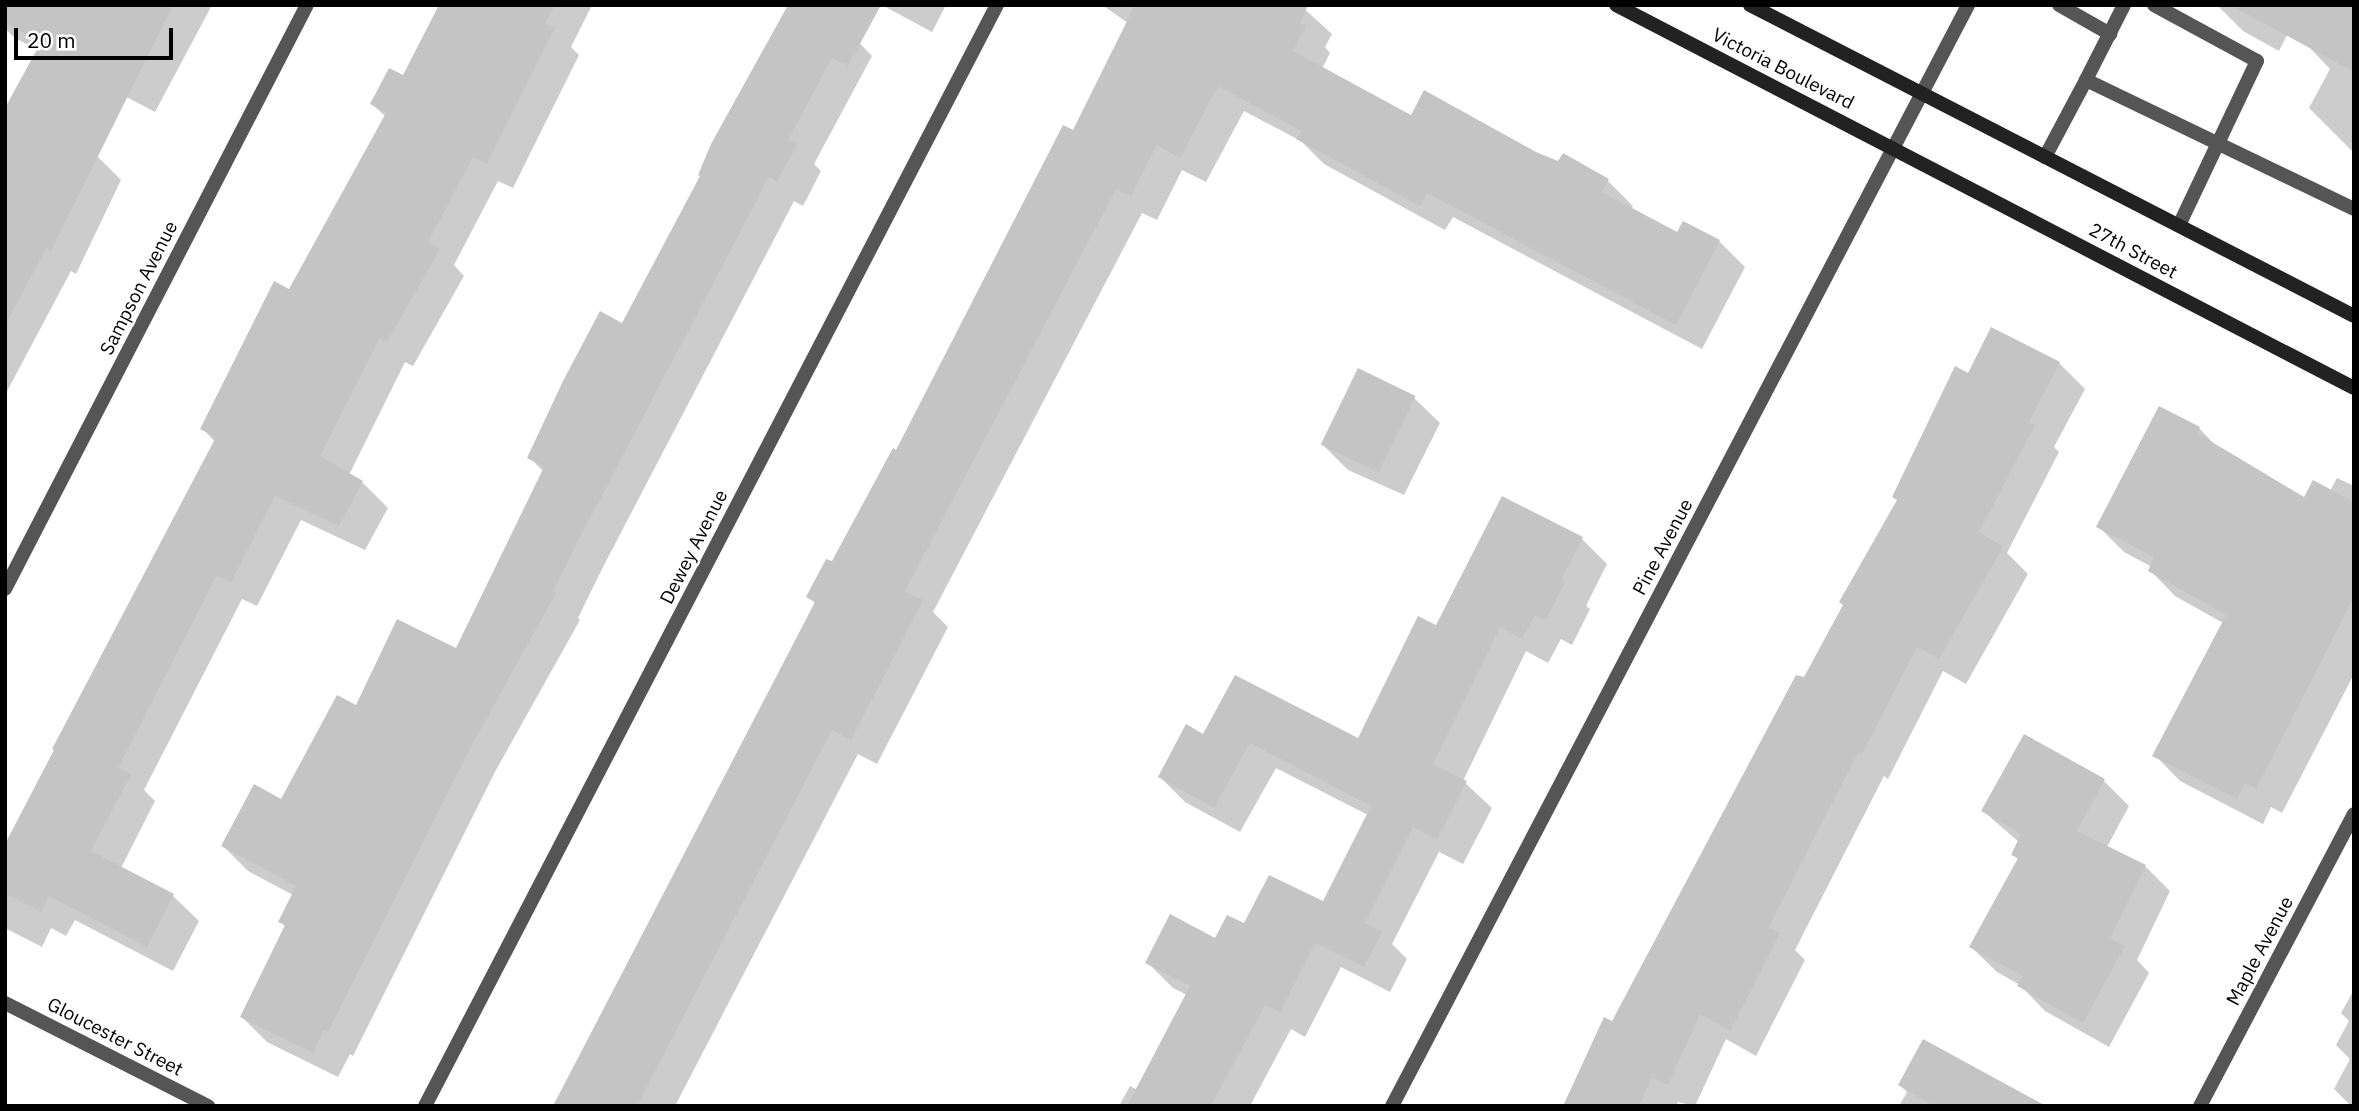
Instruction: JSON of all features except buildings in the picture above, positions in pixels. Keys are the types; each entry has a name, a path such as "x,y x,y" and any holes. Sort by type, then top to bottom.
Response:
{"main road":[{"name":"Victoria Boulevard","path":"1616,5 1895,148"},
{"path":"1751,5 2353,313"},
{"name":"27th Street","path":"1895,148 2354,388"}],"street":[{"name":"Sampson Avenue","path":"5,589 307,5"},
{"name":"Dewey Avenue","path":"425,1106 997,5"},
{"name":"Pine Avenue","path":"1392,1106 1968,5"},
{"path":"2059,5 2110,34"},
{"path":"2045,157 2124,5"},
{"path":"2154,5 2257,61 2179,225"},
{"path":"2086,80 2354,209"},
{"name":"Maple Avenue","path":"2200,1106 2354,814"},
{"name":"Gloucester Street","path":"5,1003 208,1106"}]}
